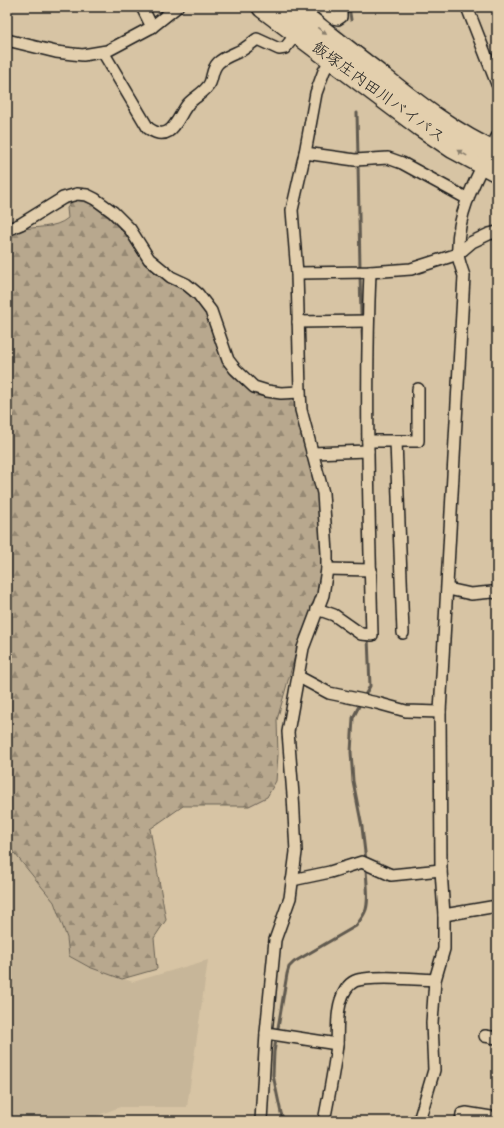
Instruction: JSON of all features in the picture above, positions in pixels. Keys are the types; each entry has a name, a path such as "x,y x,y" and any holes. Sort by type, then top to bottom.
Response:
{"highway":[{"name":"飯塚庄内田川バイパス","path":"264,7 331,59 420,125 454,148 493,155"},
{"name":"飯塚庄内田川バイパス","path":"291,7 407,98 463,137 493,155"}],"street":[{"path":"142,7 152,27"},
{"path":"7,40 56,52 83,55 103,52 152,27 177,7"},
{"path":"320,7 333,18 338,19 341,17 341,7"},
{"path":"467,7 497,84"},
{"path":"103,52 148,128 156,132 163,133 167,132 177,123 188,104 209,85 214,68 224,59 244,49 257,39 279,49 285,48 298,33"},
{"path":"261,1121 274,1035 276,940 290,898 296,852 294,795 288,732 303,648 322,595 327,553 323,493 302,410 300,392 297,273 292,210 319,82 331,59"},
{"path":"305,153 358,160 388,158 402,163 468,199"},
{"path":"419,1121 434,1070 432,1023 435,980 444,949 444,915 441,870 440,712 448,589 464,276 458,254 458,234 468,199 493,155"},
{"path":"7,230 27,221 63,198 77,194 87,195 95,199 113,212 130,229 149,259 171,277 186,284 198,294 211,310 228,360 235,369 254,387 282,393 300,392"},
{"path":"297,273 364,273 411,269 458,254 472,242 497,232"},
{"path":"317,609 334,615 361,634 368,634 368,321 364,273"},
{"path":"298,322 368,321"},
{"path":"312,453 367,448 396,441 418,441 418,389"},
{"path":"396,441 403,633"},
{"path":"326,569 367,570"},
{"path":"448,589 471,594 497,593"},
{"path":"299,677 329,693 406,711 440,712"},
{"path":"292,880 366,864 391,875 441,870"},
{"path":"444,915 497,906"},
{"path":"324,1121 337,1044 337,1017 341,999 347,987 355,981 367,978 435,980"},
{"path":"274,1035 337,1044"},
{"path":"485,1036 497,1038"},
{"path":"461,1121 462,1114 466,1113 497,1118"}],"shaded area":[{"path":"7,848 11,849 54,902 67,938 69,956 89,967 133,982 208,960 187,1107 120,1107 83,1121 7,1121"}],"green space":[{"path":"73,200 91,204 109,218 126,235 145,265 167,282 183,290 194,299 207,316 224,365 231,375 250,392 263,397 279,398 295,396 309,464 320,495 323,558 317,601 298,645 277,720 278,755 276,781 267,797 249,806 183,806 150,829 166,920 154,938 157,969 122,979 89,967 69,956 67,938 54,902 11,849 7,848 7,234 18,230 51,226 63,222 68,218 67,208"}],"waterway":[{"path":"349,7 351,20"},
{"path":"357,113 358,157"},
{"path":"358,163 360,269"},
{"path":"360,275 361,313"},
{"path":"362,330 363,352"},
{"path":"364,697 370,686 368,638"},
{"path":"361,702 353,718 351,752 353,781 362,827 366,861"},
{"path":"284,1121 273,1075 274,1052 289,967 294,962 356,926 363,916 367,903 366,867"}]}
